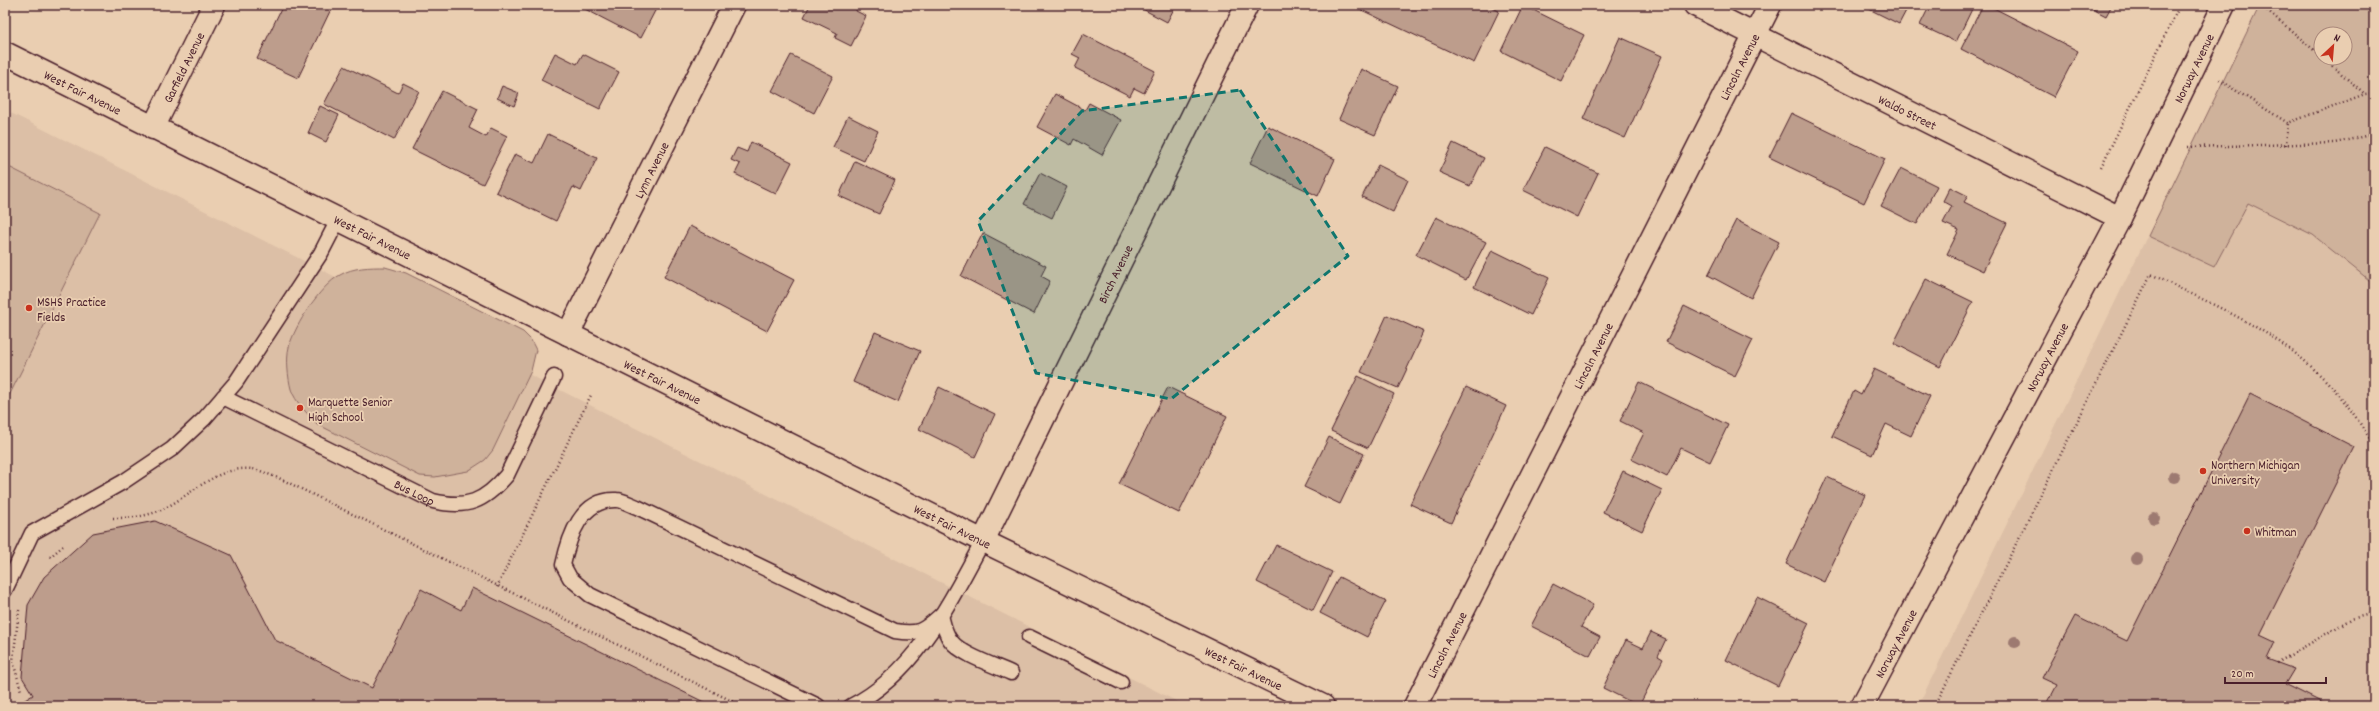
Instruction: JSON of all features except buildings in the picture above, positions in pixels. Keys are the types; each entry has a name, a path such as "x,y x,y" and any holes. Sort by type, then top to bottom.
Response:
{"street":[{"name":"Garfield Avenue","path":"153,128 214,5"},
{"name":"Lynn Avenue","path":"568,334 734,5"},
{"name":"Birch Avenue","path":"983,541 1247,5"},
{"name":"Waldo Street","path":"1695,5 2120,218"},
{"name":"Lincoln Avenue","path":"1415,706 1770,5"},
{"name":"Norway Avenue","path":"1862,706 2120,218 2224,5"},
{"name":"West Fair Avenue","path":"5,54 983,541 1323,706"}],"lane":[{"path":"5,590 32,533 123,482 172,449 223,397 236,382 321,253 338,220"},
{"name":"Bus Loop","path":"223,397 433,501 451,505 466,504 482,498 507,475 554,377"},
{"path":"818,706 590,596 570,578 563,565 574,527 586,511 601,501 618,500 637,507 895,631 909,633 923,631 941,615"},
{"path":"851,706 892,680 941,615 983,541"},
{"path":"941,615 946,632 955,645 1011,673"},
{"path":"1029,637 1121,682"}],"path":[{"path":"2101,167 2180,5"},
{"path":"2261,5 2313,49"},
{"path":"2195,65 2288,123"},
{"path":"2332,66 2365,94"},
{"path":"2288,123 2365,94 2374,93"},
{"path":"2286,144 2288,123"},
{"path":"2154,148 2335,143 2374,134"},
{"path":"1935,706 2151,274 2239,318 2287,348 2318,373 2339,397 2374,446"},
{"path":"498,587 591,396"},
{"path":"109,518 134,518 161,510 208,481 228,471 253,469 279,478 742,706"},
{"path":"46,561 69,541"},
{"path":"2374,581 2374,593"},
{"path":"20,606 13,661 20,691"},
{"path":"2278,663 2351,619 2374,613"}],"highlighted area":[{"path":"1240,90 1348,256 1171,399 1036,373 978,221 1082,111"}],"shaded area":[{"name":"Northern Michigan University","path":"2260,5 2374,5 2374,706 1918,706"},
{"path":"2260,5 2374,5 2374,284 2313,235 2248,203 2214,267 2148,236"},
{"name":"Marquette Senior High School","path":"5,110 1186,706 5,706"},
{"name":"MSHS Practice Fields","path":"5,165 100,213 5,404"},
{"path":"368,267 385,267 406,273 523,332 531,340 536,350 531,371 493,450 485,460 468,471 435,477 420,476 317,424 295,399 288,374 288,352 292,338 302,317 324,288 340,275 350,270"}],"place":[{"name":"MSHS Practice Fields","path":"29,308"},
{"name":"Marquette Senior High School","path":"300,408"},
{"name":"Northern Michigan University","path":"2203,471"},
{"name":"Whitman","path":"2247,531"}]}
